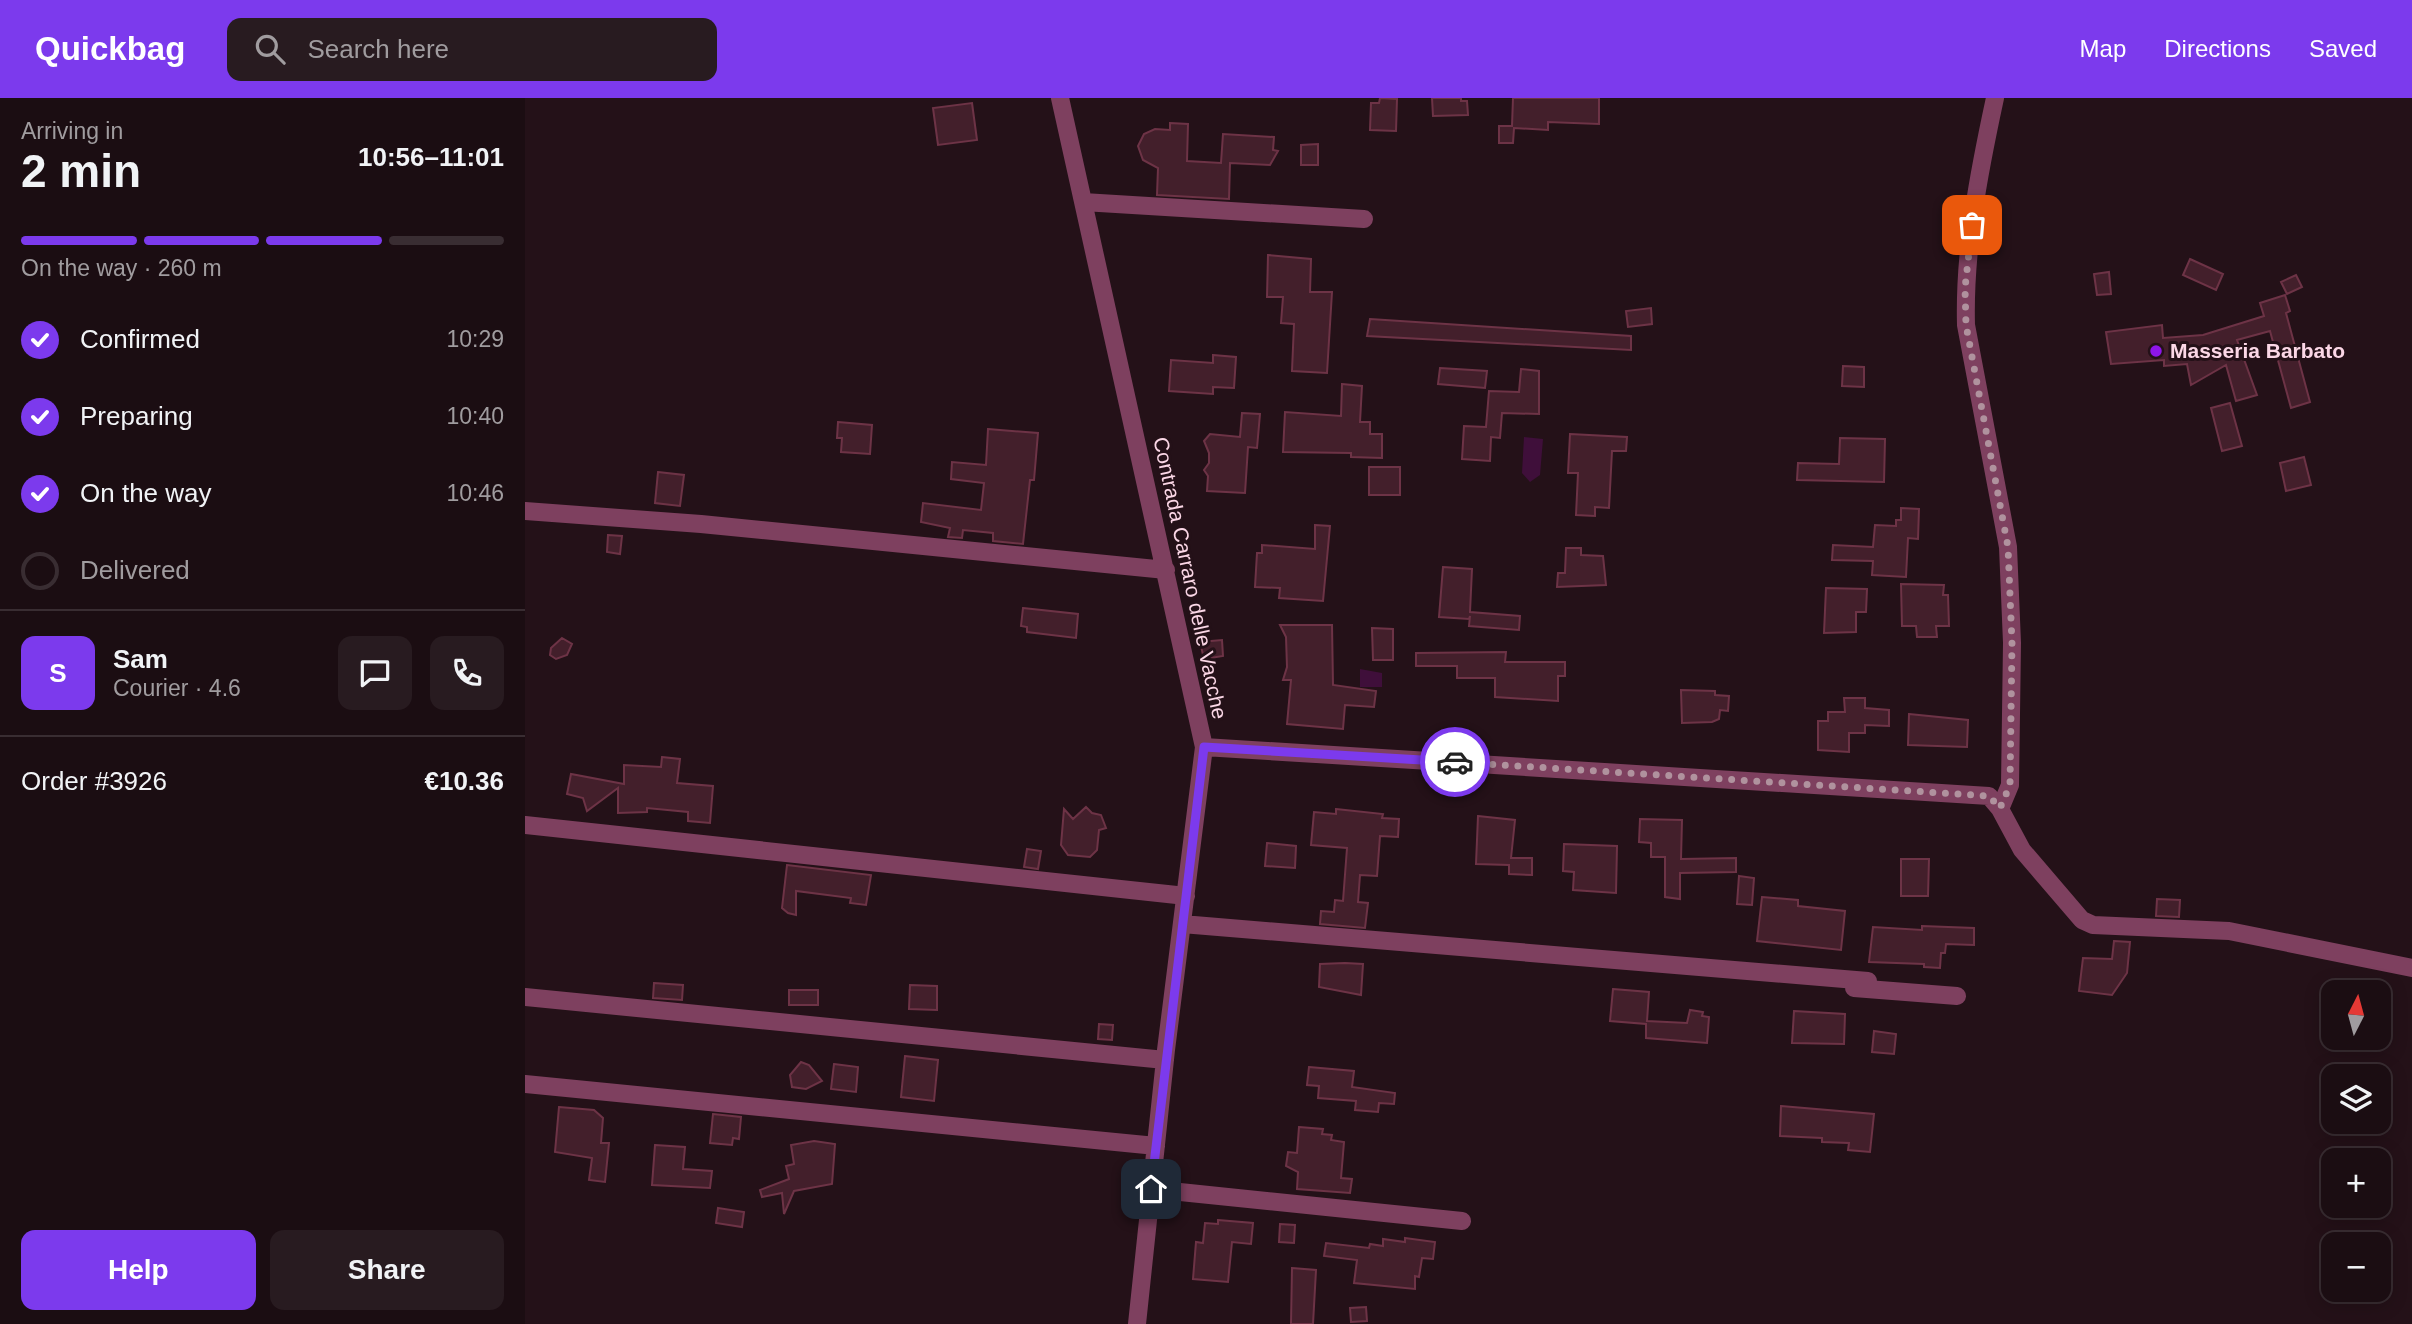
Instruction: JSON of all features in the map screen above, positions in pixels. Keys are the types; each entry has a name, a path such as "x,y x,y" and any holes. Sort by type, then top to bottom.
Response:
{"street":[{"name":"Contrada Carraro delle Vacche","path":"1060,98 1204,747 1165,1060 1137,1324"},
{"path":"1995,98 1985,145 1965,288 1966,325 2008,547 2012,643 2010,785 2000,808"},
{"path":"1083,202 1364,219"},
{"path":"525,511 701,524 1166,570"},
{"path":"1204,747 1989,796 2000,808 2022,850 2082,920 2093,925 2229,931 2412,968"},
{"path":"525,825 1186,896"},
{"path":"1182,924 1868,981"},
{"path":"1791,974 1809,985 1957,996"},
{"path":"525,997 1165,1060"},
{"path":"525,1084 1156,1146"},
{"path":"1151,1189 1462,1221"}],"shaded area":[{"path":"1524,437 1543,439 1540,475 1530,482 1522,473"},
{"path":"1360,669 1382,673 1382,687 1360,687"}],"building":[{"path":"1380,98 1397,99 1396,131 1370,130 1371,103 1379,103"},
{"path":"1432,98 1461,98 1461,101 1467,101 1468,115 1433,116"},
{"path":"1513,98 1599,98 1599,124 1548,122 1548,130 1514,128 1513,143 1499,143 1499,126 1512,126"},
{"path":"972,103 977,140 938,145 933,108"},
{"path":"1170,123 1188,124 1187,161 1221,163 1223,134 1274,137 1273,150 1278,151 1270,165 1230,163 1229,199 1157,195 1158,168 1143,160 1138,146 1144,134 1155,129 1170,130"},
{"path":"1318,144 1318,165 1301,165 1301,145"},
{"path":"1268,255 1311,259 1310,292 1332,292 1327,373 1292,371 1294,324 1281,323 1283,297 1267,297"},
{"path":"2190,259 2223,274 2216,290 2183,275"},
{"path":"2109,272 2111,294 2097,295 2094,274"},
{"path":"2296,275 2302,287 2287,294 2281,282"},
{"name":"Masseria Barbato","path":"2285,295 2290,311 2286,313 2310,402 2291,408 2270,331 2237,340 2257,395 2236,401 2226,365 2191,385 2187,364 2164,366 2164,360 2111,364 2106,332 2162,325 2163,338 2203,335 2264,316 2260,303"},
{"path":"1651,308 1652,324 1628,327 1626,311"},
{"path":"1370,319 1631,336 1631,350 1367,336"},
{"path":"1213,355 1236,357 1234,388 1213,387 1213,394 1169,391 1171,360 1213,363"},
{"path":"1843,366 1864,367 1864,387 1842,386"},
{"path":"1440,368 1487,371 1485,388 1438,384"},
{"path":"1521,369 1539,371 1539,414 1502,413 1500,438 1491,437 1490,461 1462,459 1464,426 1486,427 1489,391 1519,392"},
{"path":"1342,384 1362,386 1360,422 1370,422 1370,434 1382,434 1382,458 1351,457 1351,453 1283,452 1285,412 1341,416"},
{"path":"2230,403 2242,446 2222,451 2211,408"},
{"path":"1242,413 1260,414 1257,448 1248,447 1245,493 1207,491 1208,476 1204,470 1209,463 1209,453 1204,441 1210,434 1240,437"},
{"path":"838,422 872,425 870,454 841,452 842,438 837,438"},
{"path":"988,429 1038,433 1034,480 1030,480 1023,544 993,541 993,533 963,530 962,538 948,537 950,528 921,522 923,503 981,510 984,483 951,479 952,462 986,465"},
{"path":"1570,434 1627,437 1626,451 1612,451 1609,508 1595,507 1595,516 1576,515 1578,473 1568,473"},
{"path":"1840,438 1885,439 1884,482 1797,480 1798,463 1839,464"},
{"path":"2304,457 2311,485 2286,491 2280,463"},
{"path":"1369,467 1400,467 1400,495 1369,495"},
{"path":"658,472 684,475 680,506 655,503"},
{"path":"1901,508 1919,509 1918,539 1908,538 1906,577 1872,575 1873,561 1832,560 1833,545 1873,547 1875,525 1896,526 1896,520 1901,520"},
{"path":"1315,525 1330,526 1323,601 1279,598 1280,588 1255,587 1257,553 1262,553 1262,545 1315,549"},
{"path":"608,535 622,536 620,554 607,552"},
{"path":"1566,548 1581,548 1581,555 1603,556 1606,585 1557,587 1558,573 1565,573"},
{"path":"1443,567 1472,569 1470,612 1520,616 1519,630 1469,626 1470,616 1469,619 1439,617"},
{"path":"1901,584 1944,585 1943,595 1948,595 1949,626 1936,626 1937,637 1917,637 1916,626 1902,626"},
{"path":"1826,588 1867,589 1866,612 1856,612 1856,632 1824,633"},
{"path":"1023,608 1078,614 1076,638 1027,632 1027,627 1021,626"},
{"path":"1280,625 1332,625 1333,685 1376,691 1374,707 1345,705 1343,729 1287,724 1291,680 1283,680 1287,667 1286,637"},
{"path":"1372,628 1393,629 1393,660 1373,660"},
{"path":"562,638 572,644 567,655 556,659 550,655 551,648"},
{"path":"1222,640 1223,656 1204,659 1200,642"},
{"path":"1506,652 1505,662 1565,662 1565,676 1558,676 1558,701 1495,697 1495,678 1457,678 1457,666 1416,666 1416,653"},
{"path":"1681,690 1715,691 1715,695 1729,696 1728,711 1720,710 1719,719 1712,722 1682,723"},
{"path":"1844,698 1865,698 1865,708 1889,710 1889,726 1865,725 1865,733 1849,733 1849,752 1818,750 1818,721 1828,721 1828,712 1845,712"},
{"path":"1909,714 1968,720 1967,747 1908,745"},
{"path":"662,757 680,759 677,783 713,786 710,823 688,821 688,812 647,808 647,812 618,813 618,788 587,811 583,798 567,794 571,774 624,784 624,765 661,767"},
{"path":"1086,807 1092,813 1101,815 1106,828 1099,830 1097,850 1090,857 1068,855 1061,845 1064,809 1073,819"},
{"path":"1336,809 1383,814 1382,818 1399,819 1398,837 1380,836 1377,876 1360,875 1358,902 1368,903 1365,928 1320,924 1321,911 1334,912 1335,900 1343,901 1347,848 1311,845 1314,812 1336,814"},
{"path":"1478,816 1515,820 1511,858 1532,858 1532,875 1509,874 1509,865 1476,864"},
{"path":"1640,819 1682,820 1681,859 1736,858 1736,872 1680,873 1680,899 1665,897 1665,857 1651,857 1651,843 1639,842"},
{"path":"1267,843 1296,846 1295,868 1265,866"},
{"path":"1564,844 1617,846 1616,893 1573,890 1574,872 1563,871"},
{"path":"1027,849 1041,851 1038,869 1024,867"},
{"path":"1901,859 1929,859 1928,896 1901,896"},
{"path":"787,865 871,875 866,905 850,903 851,898 796,891 796,915 788,913 782,908"},
{"path":"1739,876 1754,878 1752,905 1737,904"},
{"path":"1762,897 1798,900 1798,906 1845,911 1841,950 1757,941"},
{"path":"2157,899 2180,900 2179,917 2156,916"},
{"path":"1922,926 1974,928 1974,945 1946,944 1945,953 1941,953 1940,968 1924,967 1924,964 1869,962 1873,927 1922,930"},
{"path":"2114,941 2130,942 2127,973 2112,995 2079,991 2083,958 2112,959"},
{"path":"1320,964 1363,964 1361,995 1319,987"},
{"path":"654,983 683,985 682,1000 653,998"},
{"path":"910,985 937,986 937,1010 909,1009"},
{"path":"1613,989 1649,992 1647,1021 1687,1023 1690,1010 1703,1012 1702,1016 1709,1017 1707,1043 1646,1038 1646,1024 1610,1021"},
{"path":"789,990 818,990 818,1005 789,1005"},
{"path":"1794,1011 1845,1014 1844,1044 1792,1043"},
{"path":"1099,1024 1113,1025 1112,1040 1098,1039"},
{"path":"1874,1031 1896,1034 1894,1054 1872,1052"},
{"path":"905,1056 938,1060 934,1101 901,1097"},
{"path":"801,1062 809,1065 822,1081 806,1089 792,1087 790,1075"},
{"path":"834,1064 858,1067 856,1092 831,1089"},
{"path":"1309,1067 1354,1071 1352,1087 1395,1093 1394,1104 1379,1103 1378,1112 1355,1110 1356,1101 1318,1098 1319,1086 1307,1085"},
{"path":"1781,1106 1874,1114 1870,1152 1848,1150 1849,1143 1822,1142 1822,1138 1780,1136"},
{"path":"559,1107 594,1110 603,1118 601,1143 609,1143 605,1182 589,1180 592,1158 555,1152"},
{"path":"713,1114 741,1117 739,1139 733,1138 732,1145 710,1143"},
{"path":"1299,1127 1323,1129 1322,1134 1332,1135 1331,1140 1344,1142 1341,1178 1352,1179 1350,1193 1297,1189 1298,1172 1286,1166 1288,1152 1297,1153"},
{"path":"814,1141 835,1144 832,1184 794,1191 784,1214 782,1193 762,1197 760,1190 789,1179 786,1166 794,1164 791,1145"},
{"path":"655,1145 685,1147 683,1169 712,1171 710,1188 652,1185"},
{"path":"718,1208 744,1212 742,1227 716,1223"},
{"path":"1218,1220 1253,1223 1251,1244 1232,1242 1228,1282 1193,1279 1196,1242 1203,1243 1205,1223 1218,1224"},
{"path":"1280,1224 1295,1225 1294,1243 1279,1242"},
{"path":"1405,1238 1435,1242 1433,1259 1422,1258 1419,1277 1415,1276 1415,1289 1354,1283 1357,1260 1324,1256 1326,1243 1369,1248 1370,1244 1383,1246 1383,1239 1405,1242"},
{"path":"1292,1268 1316,1270 1313,1324 1291,1324"},
{"path":"1366,1307 1367,1321 1351,1322 1350,1308"}],"way so far":[{"path":"1455,762 1989,796 2000,808 2010,785 2012,643 2008,547 1966,325 1965,288 1972,225"}],"place":[{"name":"Masseria Barbato","path":"2156,351"}],"route":[{"path":"1151,1189 1204,747 1455,762"}]}
